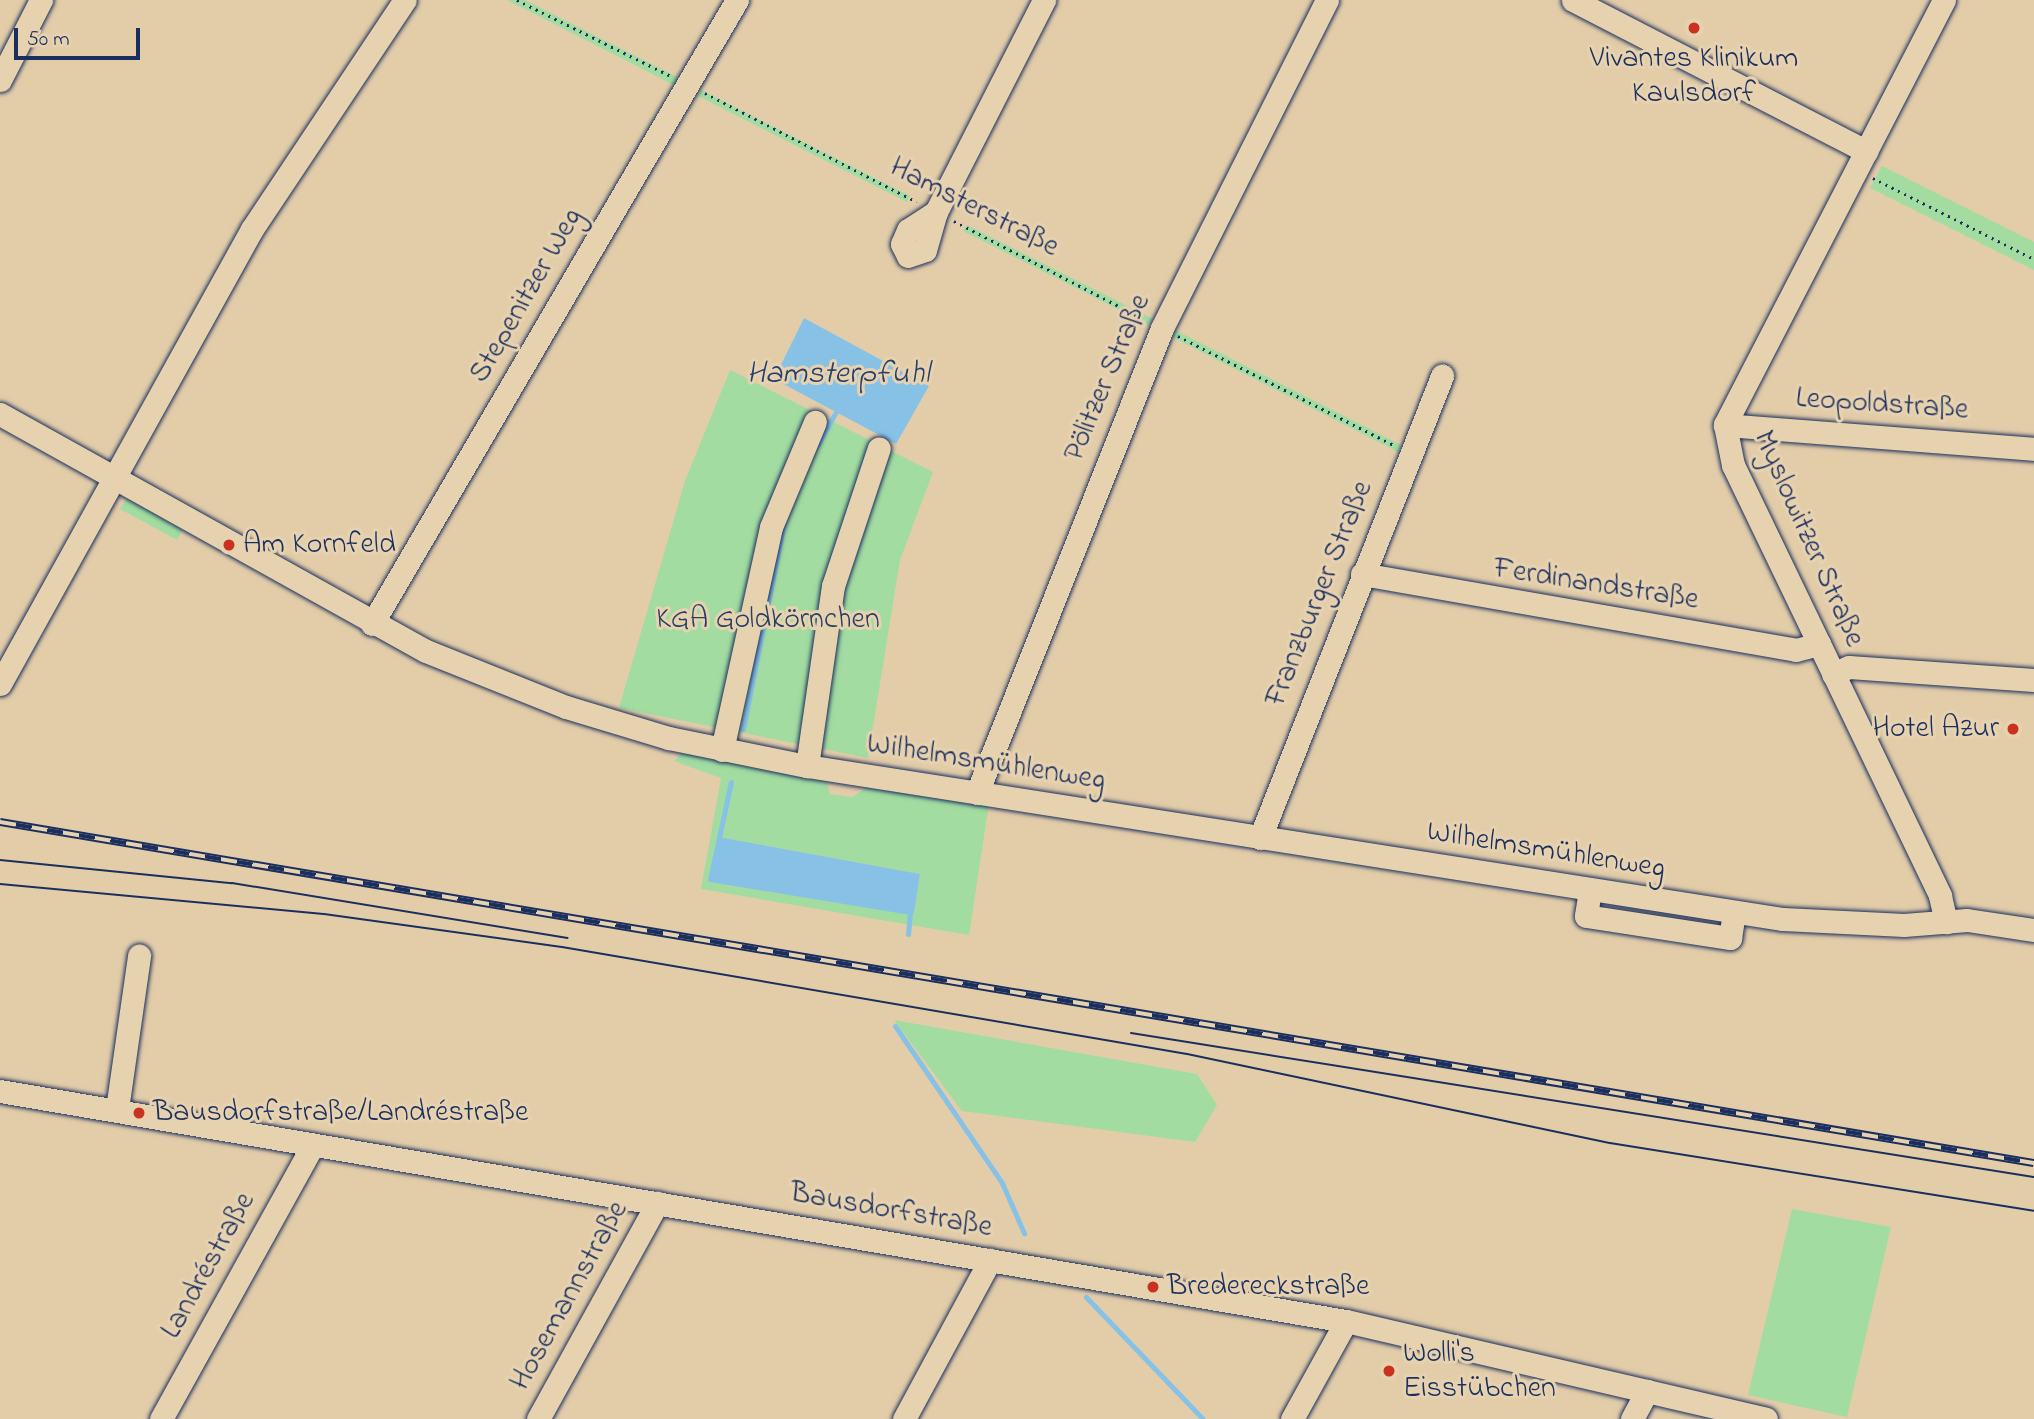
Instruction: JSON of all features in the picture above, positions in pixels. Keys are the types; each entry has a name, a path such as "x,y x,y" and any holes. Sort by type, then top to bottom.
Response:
{"street":[{"path":"0,80 41,0"},
{"path":"0,684 252,229 405,0"},
{"name":"Stepenitzer Weg","path":"372,624 737,0"},
{"path":"936,212 1044,0"},
{"name":"Pölitzer Straße","path":"977,793 1162,328 1327,0"},
{"path":"1573,0 1866,151"},
{"name":"Myslowitzer Straße","path":"1944,0 1725,425 1733,465 1940,896 1946,922"},
{"name":"Franzburger Straße","path":"1260,838 1442,376"},
{"name":"Wilhelmsmühlenweg","path":"0,414 372,624 566,707 722,750 807,766 1734,912 1845,923 1946,922 2034,930"},
{"path":"722,750 771,527 815,422"},
{"name":"Leopoldstraße","path":"1725,425 2034,449"},
{"path":"807,766 833,586 879,448"},
{"name":"Ferdinandstraße","path":"1362,574 1796,650 1819,644"},
{"path":"1833,674 1849,667 2034,680"},
{"path":"117,1109 139,956"},
{"name":"Bausdorfstraße","path":"0,1091 1346,1321 1766,1419"},
{"name":"Landréstraße","path":"161,1419 313,1145"},
{"name":"Hosemannstraße","path":"538,1419 657,1203"},
{"path":"904,1419 990,1260"},
{"path":"1292,1419 1346,1321"},
{"path":"1632,1419 1647,1391"}],"path":[{"name":"Hamsterstraße","path":"517,0 688,84 1412,454"},
{"path":"1871,177 2034,259"}],"green space":[{"path":"507,0 525,0 679,78 674,85"},
{"path":"701,90 910,196 907,202 698,96"},
{"path":"1882,166 2034,242 2034,270 1870,188"},
{"path":"967,225 1153,319 1149,325 963,231"},
{"path":"1175,330 1401,445 1398,452 1172,337"},
{"name":"KGA Goldkörnchen","path":"730,370 933,472 900,560 868,758 619,708 685,481"},
{"path":"127,498 183,529 177,540 120,509"},
{"path":"684,750 825,777 830,794 852,797 873,784 989,803 969,935 701,889 721,778 674,761","holes":["719,837 920,874 914,912 710,879"]},
{"path":"894,1020 1197,1074 1217,1105 1195,1142 962,1111"},
{"path":"1792,1209 1891,1227 1847,1417 1748,1395"}],"water":[{"name":"Hamsterpfuhl","path":"804,318 929,386 896,444 774,379"},
{"path":"719,837 920,874 914,913 710,879"}],"waterway":[{"path":"817,446 836,412"},
{"path":"743,729 784,522"},
{"path":"731,782 710,879 910,912 908,934"},
{"path":"895,1026 1002,1183 1024,1233"},
{"path":"1086,1297 1203,1419"}],"tram line":[{"path":"0,860 232,883 568,938"},
{"path":"0,884 324,914 562,947 1187,1054 1610,1143 2034,1211"},
{"path":"1131,1033 2034,1177"}],"railway":[{"path":"0,822 2034,1163"}],"place":[{"name":"Vivantes Klinikum Kaulsdorf","path":"1694,28"},
{"name":"Am Kornfeld","path":"229,545"},
{"name":"Hotel Azur","path":"2013,729"},
{"name":"Bausdorfstraße/Landréstraße","path":"139,1113"},
{"name":"Bredereckstraße","path":"1153,1287"},
{"name":"Wolli's Eisstübchen","path":"1389,1371"}]}
